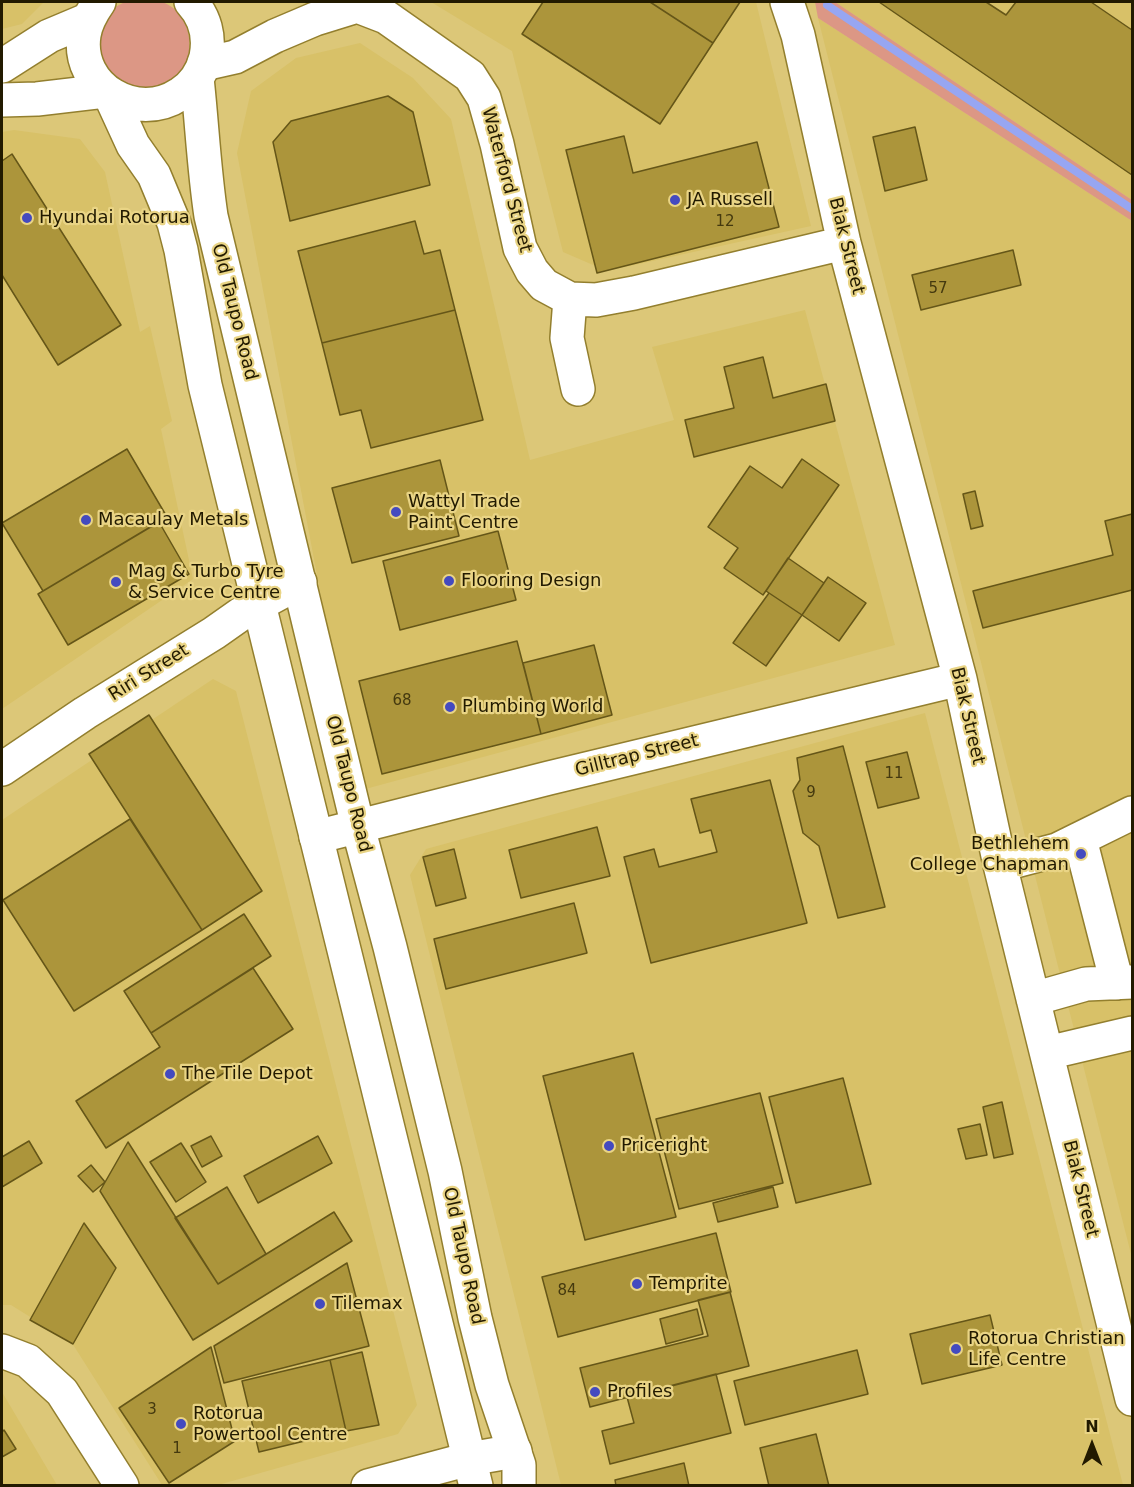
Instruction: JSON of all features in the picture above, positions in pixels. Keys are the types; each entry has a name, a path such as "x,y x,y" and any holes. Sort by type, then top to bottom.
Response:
{"main road":[{"name":"Old Taupo Road","path":"191,2 203,20 207,34 207,49 201,71 205,176 211,216 358,827 443,1160 475,1318 492,1385 519,1465 519,1485"},
{"name":"Biak Street","path":"787,2 798,35 844,243 960,679 1000,865 1033,999 1047,1053 1120,1292 1132,1399"},
{"name":"Biak Street","path":"798,35 800,2"},
{"name":"Waterford Street","path":"201,71 235,57 275,36 352,4 386,17 470,76 484,98 520,248 532,271 544,285 570,299 596,300 634,293 844,243"},
{"name":"Old Taupo Road","path":"92,9 83,35 83,51 87,66 94,80 108,93 133,145 154,175 174,223 181,250 205,385 472,1472"},
{"path":"2,66 92,9"},
{"path":"2,100 108,93 125,102 141,106 158,105 186,90 201,71"},
{"path":"570,299 567,338 578,389"},
{"name":"Riri Street","path":"2,769 85,713 258,605 300,582"},
{"name":"Gilltrap Street","path":"316,837 572,772 960,679"},
{"path":"1000,865 1058,850 1132,813"},
{"path":"1033,999 1086,984 1125,982 1080,839"},
{"path":"1047,1053 1132,1033"},
{"path":"2,1351 28,1361 62,1392 122,1485"},
{"path":"368,1485 472,1472 515,1451"}],"shaded area":[{"path":"2,2 44,2 22,24 2,29"},
{"path":"125,2 162,2 174,8 182,18 187,29 189,55 178,78 168,86 136,93 98,64 97,35 102,20 107,13"},
{"path":"431,2 756,2 811,226 607,271 563,252 512,51"},
{"path":"815,2 835,2 1132,200 1132,221 818,18"},
{"path":"835,2 1132,2 1132,200"},
{"path":"818,18 1132,221 1132,1258 973,631"},
{"path":"360,43 413,78 451,119 530,460 674,420 652,347 805,310 895,645 358,791 237,153 251,91 296,58"},
{"path":"14,130 80,139 105,172 140,332 150,326 172,421 161,429 193,579 2,709 2,132"},
{"path":"213,679 236,691 417,1405 398,1434 218,1485 162,1485 72,1343 11,1305 2,1305 2,820"},
{"path":"925,713 1123,1485 561,1485 410,875 426,849"},
{"path":"2,1392 57,1485 2,1485"}],"building":[{"path":"543,2 650,2 713,43 660,124 522,34"},
{"path":"650,2 740,2 713,43"},
{"path":"879,2 986,2 1006,15 1016,2 1091,2 1132,30 1132,175"},
{"path":"388,96 413,112 430,185 290,221 273,142 291,121"},
{"path":"915,127 927,180 885,191 873,137"},
{"name":"JA Russell","path":"624,136 633,173 757,142 779,227 597,273 566,150"},
{"name":"Hyundai Rotorua","path":"12,154 121,325 58,365 2,275 2,161"},
{"path":"415,221 424,254 440,250 455,310 322,343 298,251"},
{"path":"1013,250 1021,285 921,310 912,275"},
{"path":"455,310 483,420 371,448 361,410 340,415 322,343"},
{"path":"763,357 773,398 826,384 835,421 694,457 685,420 734,408 724,367"},
{"name":"Macaulay Metals","path":"127,449 167,517 43,591 2,523"},
{"path":"802,459 839,485 763,595 724,568 738,548 708,527 750,466 782,488"},
{"name":"Wattyl Trade Paint Centre","path":"440,460 459,536 352,563 332,488"},
{"path":"975,491 983,526 971,529 963,494"},
{"path":"1132,514 1132,590 983,628 973,591 1113,555 1105,521"},
{"name":"Mag & Turbo Tyre & Service Centre","path":"159,522 189,574 68,645 38,594"},
{"name":"Flooring Design","path":"498,531 516,600 400,630 383,561"},
{"path":"788,558 824,583 802,615 766,591"},
{"path":"828,577 866,603 839,641 802,615"},
{"path":"769,593 802,615 766,666 733,643"},
{"name":"Plumbing World","path":"517,641 541,734 382,774 359,681"},
{"path":"594,645 612,715 541,734 523,663"},
{"path":"149,715 262,891 202,930 89,754"},
{"path":"843,746 885,907 838,918 819,846 803,833 793,791 800,780 797,758"},
{"path":"907,752 919,798 878,808 866,762"},
{"path":"770,780 807,923 651,963 624,857 654,849 659,867 717,852 711,830 700,833 691,799"},
{"path":"130,819 202,930 74,1011 3,900"},
{"path":"597,827 610,876 521,898 509,850"},
{"path":"454,849 466,898 436,906 423,857"},
{"path":"574,903 587,953 446,989 434,939"},
{"path":"244,914 271,956 151,1033 124,991"},
{"name":"The Tile Depot","path":"253,968 293,1029 106,1148 76,1101 160,1047 151,1033"},
{"name":"Priceright","path":"633,1053 676,1217 585,1240 543,1076"},
{"path":"843,1078 871,1184 796,1203 769,1097"},
{"path":"760,1093 783,1183 679,1209 656,1119"},
{"path":"1002,1102 1013,1154 994,1158 983,1107"},
{"path":"980,1124 987,1155 966,1159 958,1129"},
{"path":"211,1136 222,1156 202,1167 191,1146"},
{"path":"318,1136 332,1163 258,1203 244,1176"},
{"path":"29,1141 42,1163 2,1187 2,1157"},
{"path":"128,1142 218,1284 334,1212 352,1241 193,1340 100,1191"},
{"path":"181,1143 206,1182 176,1202 150,1162"},
{"path":"91,1165 105,1182 93,1192 78,1176"},
{"path":"227,1187 266,1254 218,1284 175,1218"},
{"path":"773,1187 778,1207 718,1222 713,1203"},
{"path":"84,1223 116,1268 73,1344 30,1320"},
{"name":"Temprite","path":"716,1233 731,1292 558,1337 542,1277"},
{"name":"Tilemax","path":"347,1263 369,1346 224,1383 214,1346"},
{"path":"730,1292 749,1366 590,1407 580,1368 708,1336 698,1300"},
{"path":"697,1309 703,1334 666,1344 660,1319"},
{"name":"Rotorua Christian Life Centre","path":"990,1315 1002,1365 922,1384 910,1334"},
{"name":"Rotorua Powertool Centre","path":"211,1347 235,1441 169,1483 119,1408"},
{"path":"857,1350 868,1394 745,1425 734,1381"},
{"path":"362,1352 379,1425 346,1431 330,1360"},
{"path":"330,1360 346,1431 259,1452 242,1381"},
{"path":"716,1374 731,1433 610,1464 602,1431 634,1423 627,1397"},
{"path":"4,1430 16,1449 2,1457 2,1432"},
{"path":"816,1434 829,1486 769,1486 760,1448"},
{"path":"684,1463 689,1486 616,1486 615,1480"}],"waterway":[{"path":"827,5 1132,209"}],"place":[{"name":"JA Russell","path":"675,200"},
{"name":"Hyundai Rotorua","path":"27,218"},
{"name":"Wattyl Trade Paint Centre","path":"396,512"},
{"name":"Macaulay Metals","path":"86,520"},
{"name":"Flooring Design","path":"449,581"},
{"name":"Mag & Turbo Tyre & Service Centre","path":"116,582"},
{"name":"Plumbing World","path":"450,707"},
{"name":"Bethlehem College Chapman","path":"1081,854"},
{"name":"The Tile Depot","path":"170,1074"},
{"name":"Priceright","path":"609,1146"},
{"name":"Temprite","path":"637,1284"},
{"name":"Tilemax","path":"320,1304"},
{"name":"Rotorua Christian Life Centre","path":"956,1349"},
{"name":"Profiles","path":"595,1392"},
{"name":"Rotorua Powertool Centre","path":"181,1424"}]}
